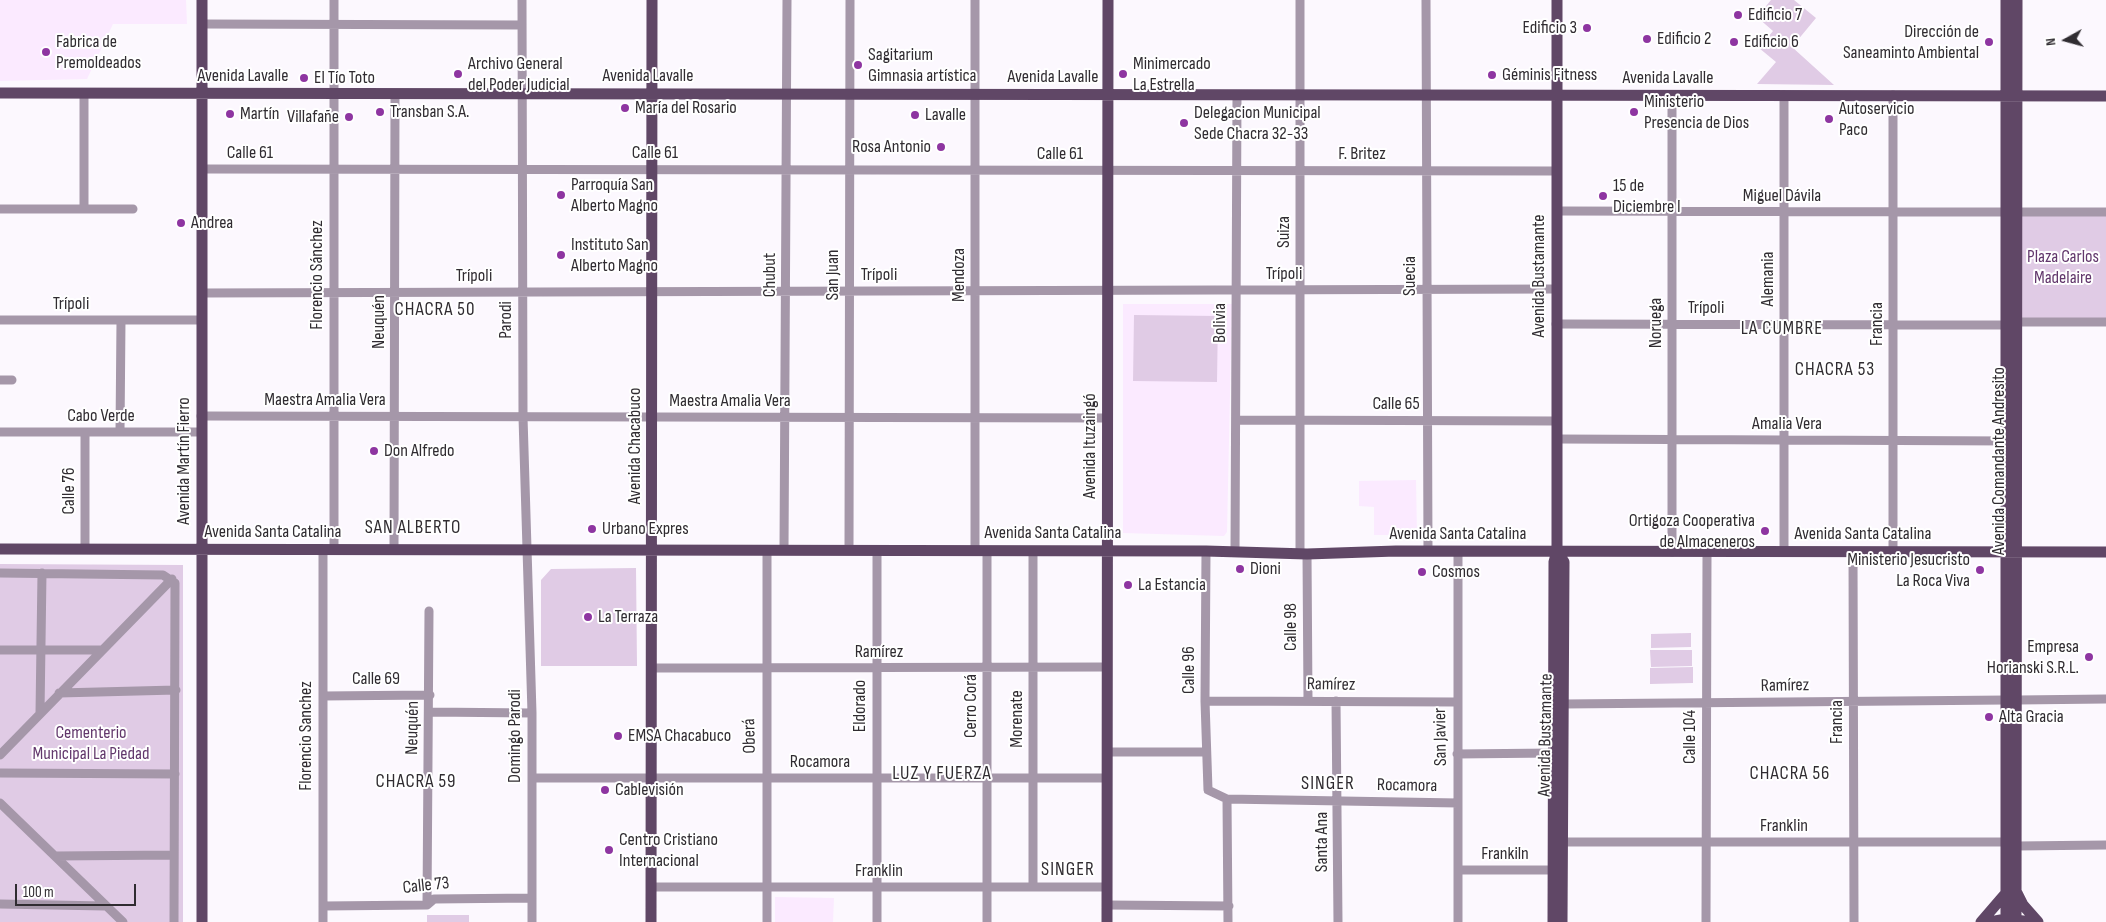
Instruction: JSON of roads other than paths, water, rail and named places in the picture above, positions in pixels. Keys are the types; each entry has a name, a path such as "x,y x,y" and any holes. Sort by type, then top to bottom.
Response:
{"main road":[{"name":"Avenida Martín Fierro","path":"202,0 202,922"},
{"name":"Avenida Chacabuco","path":"651,922 652,0"},
{"name":"Avenida Ituzaingó","path":"1107,922 1108,0"},
{"name":"Avenida Bustamante","path":"1553,922 1553,754 1559,604 1564,562 1556,552 1556,0"},
{"name":"Avenida Comandante Andresito","path":"2006,0 2011,96 2012,212 2011,921"},
{"name":"Avenida Comandante Andresito","path":"2011,96 2017,0"},
{"name":"Avenida Lavalle","path":"0,93 2106,96"},
{"name":"Avenida Santa Catalina","path":"0,549 1206,551 1304,553 1428,551 2106,552"},
{"name":"Avenida Bustamante","path":"1559,604 1564,704 1562,922"},
{"path":"1981,922 2011,893 2038,922"},
{"path":"1990,922 2032,922"}],"street":[{"name":"Florencio Sánchez","path":"328,550 334,417 334,0"},
{"name":"Parodi","path":"522,0 523,417 528,550"},
{"name":"Chubut","path":"784,550 787,0"},
{"name":"San Juan","path":"849,550 850,0"},
{"name":"Mendoza","path":"975,0 975,551"},
{"name":"Suiza","path":"1300,0 1300,420 1304,553"},
{"name":"Suecia","path":"1426,0 1428,551"},
{"path":"202,24 522,25"},
{"path":"84,93 84,209"},
{"name":"Neuquén","path":"394,550 395,94"},
{"name":"Bolivia","path":"1235,552 1237,95"},
{"name":"Noruega","path":"1672,95 1672,552"},
{"name":"Alemania","path":"1784,95 1784,552"},
{"name":"Francia","path":"1893,96 1893,552"},
{"name":"Calle 61","path":"202,169 1108,170"},
{"name":"F. Britez","path":"1108,170 1556,171"},
{"path":"0,209 133,209"},
{"name":"Miguel Dávila","path":"1556,212 2106,212"},
{"name":"Trípoli","path":"202,293 1556,289"},
{"name":"Trípoli","path":"0,320 202,320"},
{"path":"120,432 121,320"},
{"name":"Trípoli","path":"1556,324 1893,325 2106,322"},
{"path":"0,380 12,380"},
{"name":"Maestra Amalia Vera","path":"202,416 1108,418"},
{"name":"Calle 65","path":"1236,420 1556,421"},
{"name":"Cabo Verde","path":"0,432 202,432"},
{"name":"Calle 76","path":"85,432 85,549"},
{"name":"Amalia Vera","path":"1557,439 2012,441"},
{"name":"Florencio Sanchez","path":"323,922 322,696 328,550"},
{"name":"Domingo Parodi","path":"528,550 532,713 532,922"},
{"name":"Oberá","path":"767,550 767,922"},
{"name":"Eldorado","path":"876,922 877,550"},
{"name":"Cerro Corá","path":"987,551 987,922"},
{"name":"Morenate","path":"1033,551 1033,887"},
{"name":"Calle 96","path":"1206,551 1205,701 1208,790"},
{"name":"San Javier","path":"1458,551 1458,922"},
{"name":"Calle 104","path":"1706,922 1707,552"},
{"name":"Francia","path":"1854,552 1854,922"},
{"name":"Calle 98","path":"1304,553 1308,700"},
{"path":"0,573 164,575 172,579 176,587 174,922"},
{"path":"40,713 42,573"},
{"path":"0,755 172,579"},
{"name":"Neuquén","path":"427,905 430,712 429,611"},
{"path":"0,650 101,650"},
{"name":"Ramírez","path":"651,668 1108,667"},
{"path":"59,694 176,690"},
{"name":"Calle 69","path":"322,696 430,696"},
{"name":"Ramírez","path":"1564,704 2106,699"},
{"name":"Ramírez","path":"1205,701 1457,702"},
{"name":"Santa Ana","path":"1336,702 1339,802 1338,922"},
{"path":"430,712 532,713"},
{"path":"1107,752 1206,752"},
{"path":"1457,754 1553,754"},
{"path":"0,774 175,774"},
{"name":"Rocamora","path":"532,778 1107,778"},
{"name":"Rocamora","path":"1208,790 1227,799 1458,803"},
{"path":"1227,799 1228,922"},
{"path":"0,803 123,922"},
{"name":"Franklin","path":"1562,842 1854,842 2106,845"},
{"path":"56,856 174,855"},
{"name":"Frankiln","path":"1458,870 1552,870"},
{"name":"Franklin","path":"651,887 1107,887"},
{"name":"Calle 73","path":"323,906 427,905 434,899 532,898"},
{"path":"0,904 105,906"},
{"path":"1107,905 1229,906"}],"place":[{"name":"Edificio 7","path":"1738,15"},
{"name":"Edificio 3","path":"1587,28"},
{"name":"Edificio 2","path":"1647,39"},
{"name":"Edificio 6","path":"1734,42"},
{"name":"Dirección de Saneaminto Ambiental","path":"1989,42"},
{"name":"Fabrica de Premoldeados","path":"46,52"},
{"name":"Sagitarium Gimnasia artística","path":"858,65"},
{"name":"Archivo General del Poder Judicial","path":"458,74"},
{"name":"Minimercado La Estrella","path":"1123,74"},
{"name":"Géminis Fitness","path":"1492,75"},
{"name":"El Tío Toto","path":"304,78"},
{"name":"María del Rosario","path":"625,108"},
{"name":"Transban S.A.","path":"380,112"},
{"name":"Ministerio Presencia de Dios","path":"1634,112"},
{"name":"Martín","path":"230,114"},
{"name":"Lavalle","path":"915,115"},
{"name":"Villafañe","path":"349,117"},
{"name":"Autoservicio Paco","path":"1829,119"},
{"name":"Delegacion Municipal Sede Chacra 32-33","path":"1184,123"},
{"name":"Rosa Antonio","path":"941,147"},
{"name":"Parroquía San Alberto Magno","path":"561,195"},
{"name":"15 de Diciembre I","path":"1603,196"},
{"name":"Andrea","path":"181,223"},
{"name":"Instituto San Alberto Magno","path":"561,255"},
{"name":"Don Alfredo","path":"374,451"},
{"name":"Urbano Expres","path":"592,529"},
{"name":"Ortigoza Cooperativa de Almaceneros","path":"1765,531"},
{"name":"Dioni","path":"1240,569"},
{"name":"Ministerio Jesucristo La Roca Viva","path":"1980,570"},
{"name":"Cosmos","path":"1422,572"},
{"name":"La Estancia","path":"1128,585"},
{"name":"La Terraza","path":"588,617"},
{"name":"Empresa Horianski S.R.L.","path":"2089,657"},
{"name":"Alta Gracia","path":"1989,717"},
{"name":"EMSA Chacabuco","path":"618,736"},
{"name":"Cablevisión","path":"605,790"},
{"name":"Centro Cristiano Internacional","path":"609,850"}],"district":[{"name":"CHACRA 50","path":"435,310"},
{"name":"LA CUMBRE","path":"1782,329"},
{"name":"CHACRA 53","path":"1835,370"},
{"name":"SAN ALBERTO","path":"413,528"},
{"name":"LUZ Y FUERZA","path":"942,774"},
{"name":"CHACRA 56","path":"1790,774"},
{"name":"CHACRA 59","path":"416,782"},
{"name":"SINGER","path":"1328,784"},
{"name":"SINGER","path":"1068,870"}],"park label":[{"name":"Plaza Carlos Madelaire","path":"2063,267"},
{"name":"Cementerio Municipal La Piedad","path":"91,743"}]}
